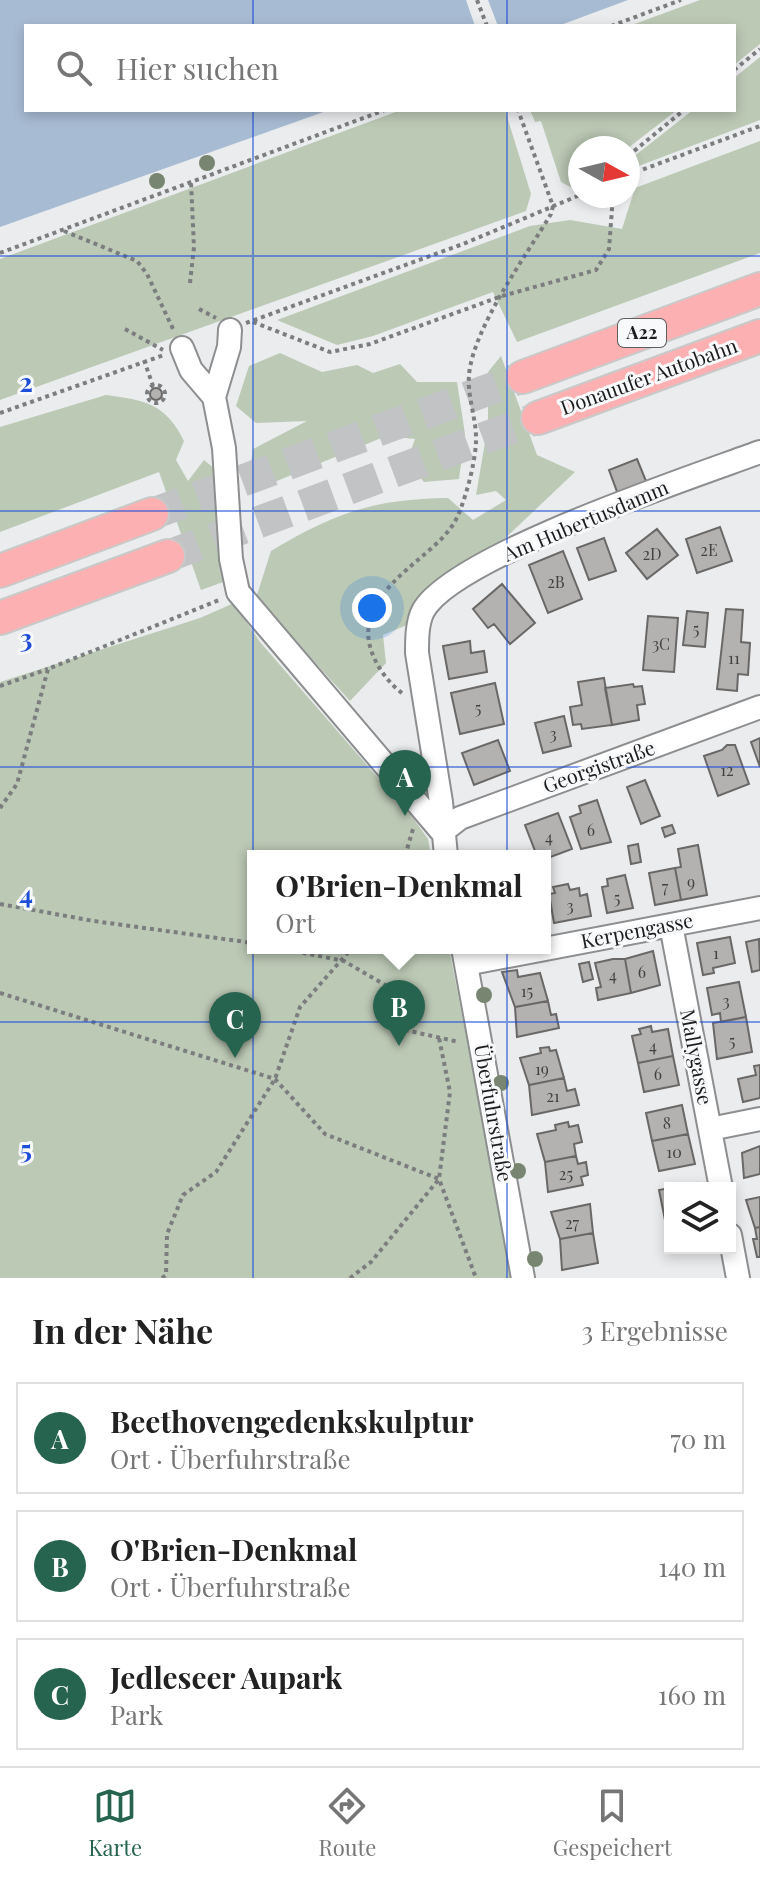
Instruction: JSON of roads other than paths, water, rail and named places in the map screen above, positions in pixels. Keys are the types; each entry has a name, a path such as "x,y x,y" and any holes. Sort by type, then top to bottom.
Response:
{"highway":[{"name":"A22","path":"523,377 760,289"},
{"name":"Donauufer Autobahn","path":"538,418 760,336"},
{"path":"0,571 152,514"},
{"path":"0,618 168,556"}],"street":[{"path":"230,330 229,347 214,397 224,448 231,559 238,592 442,832 445,850"},
{"path":"175,351 214,397"},
{"name":"Am Hubertusdamm","path":"442,832 441,802 417,653 417,632 424,610 451,584 526,542 760,452"},
{"name":"Georgistraße","path":"442,832 460,818 760,707"},
{"name":"Kerpengasse","path":"551,943 760,908"},
{"name":"Mallygasse","path":"671,925 720,1182"},
{"name":"Überfuhrstraße","path":"464,956 523,1278"},
{"path":"710,1129 760,1119"},
{"path":"734,1254 738,1278"}],"water":[{"path":"0,0 628,0 563,24 24,24 24,112 323,112 0,227"}],"tunnel":[{"path":"152,514 523,377"},
{"path":"168,556 538,418"}],"place":[{"name":"Beethovengedenkskulptur","path":"405,816"},
{"name":"O'Brien-Denkmal","path":"399,1046"},
{"name":"Jedleseer Aupark","path":"235,1058"}]}
